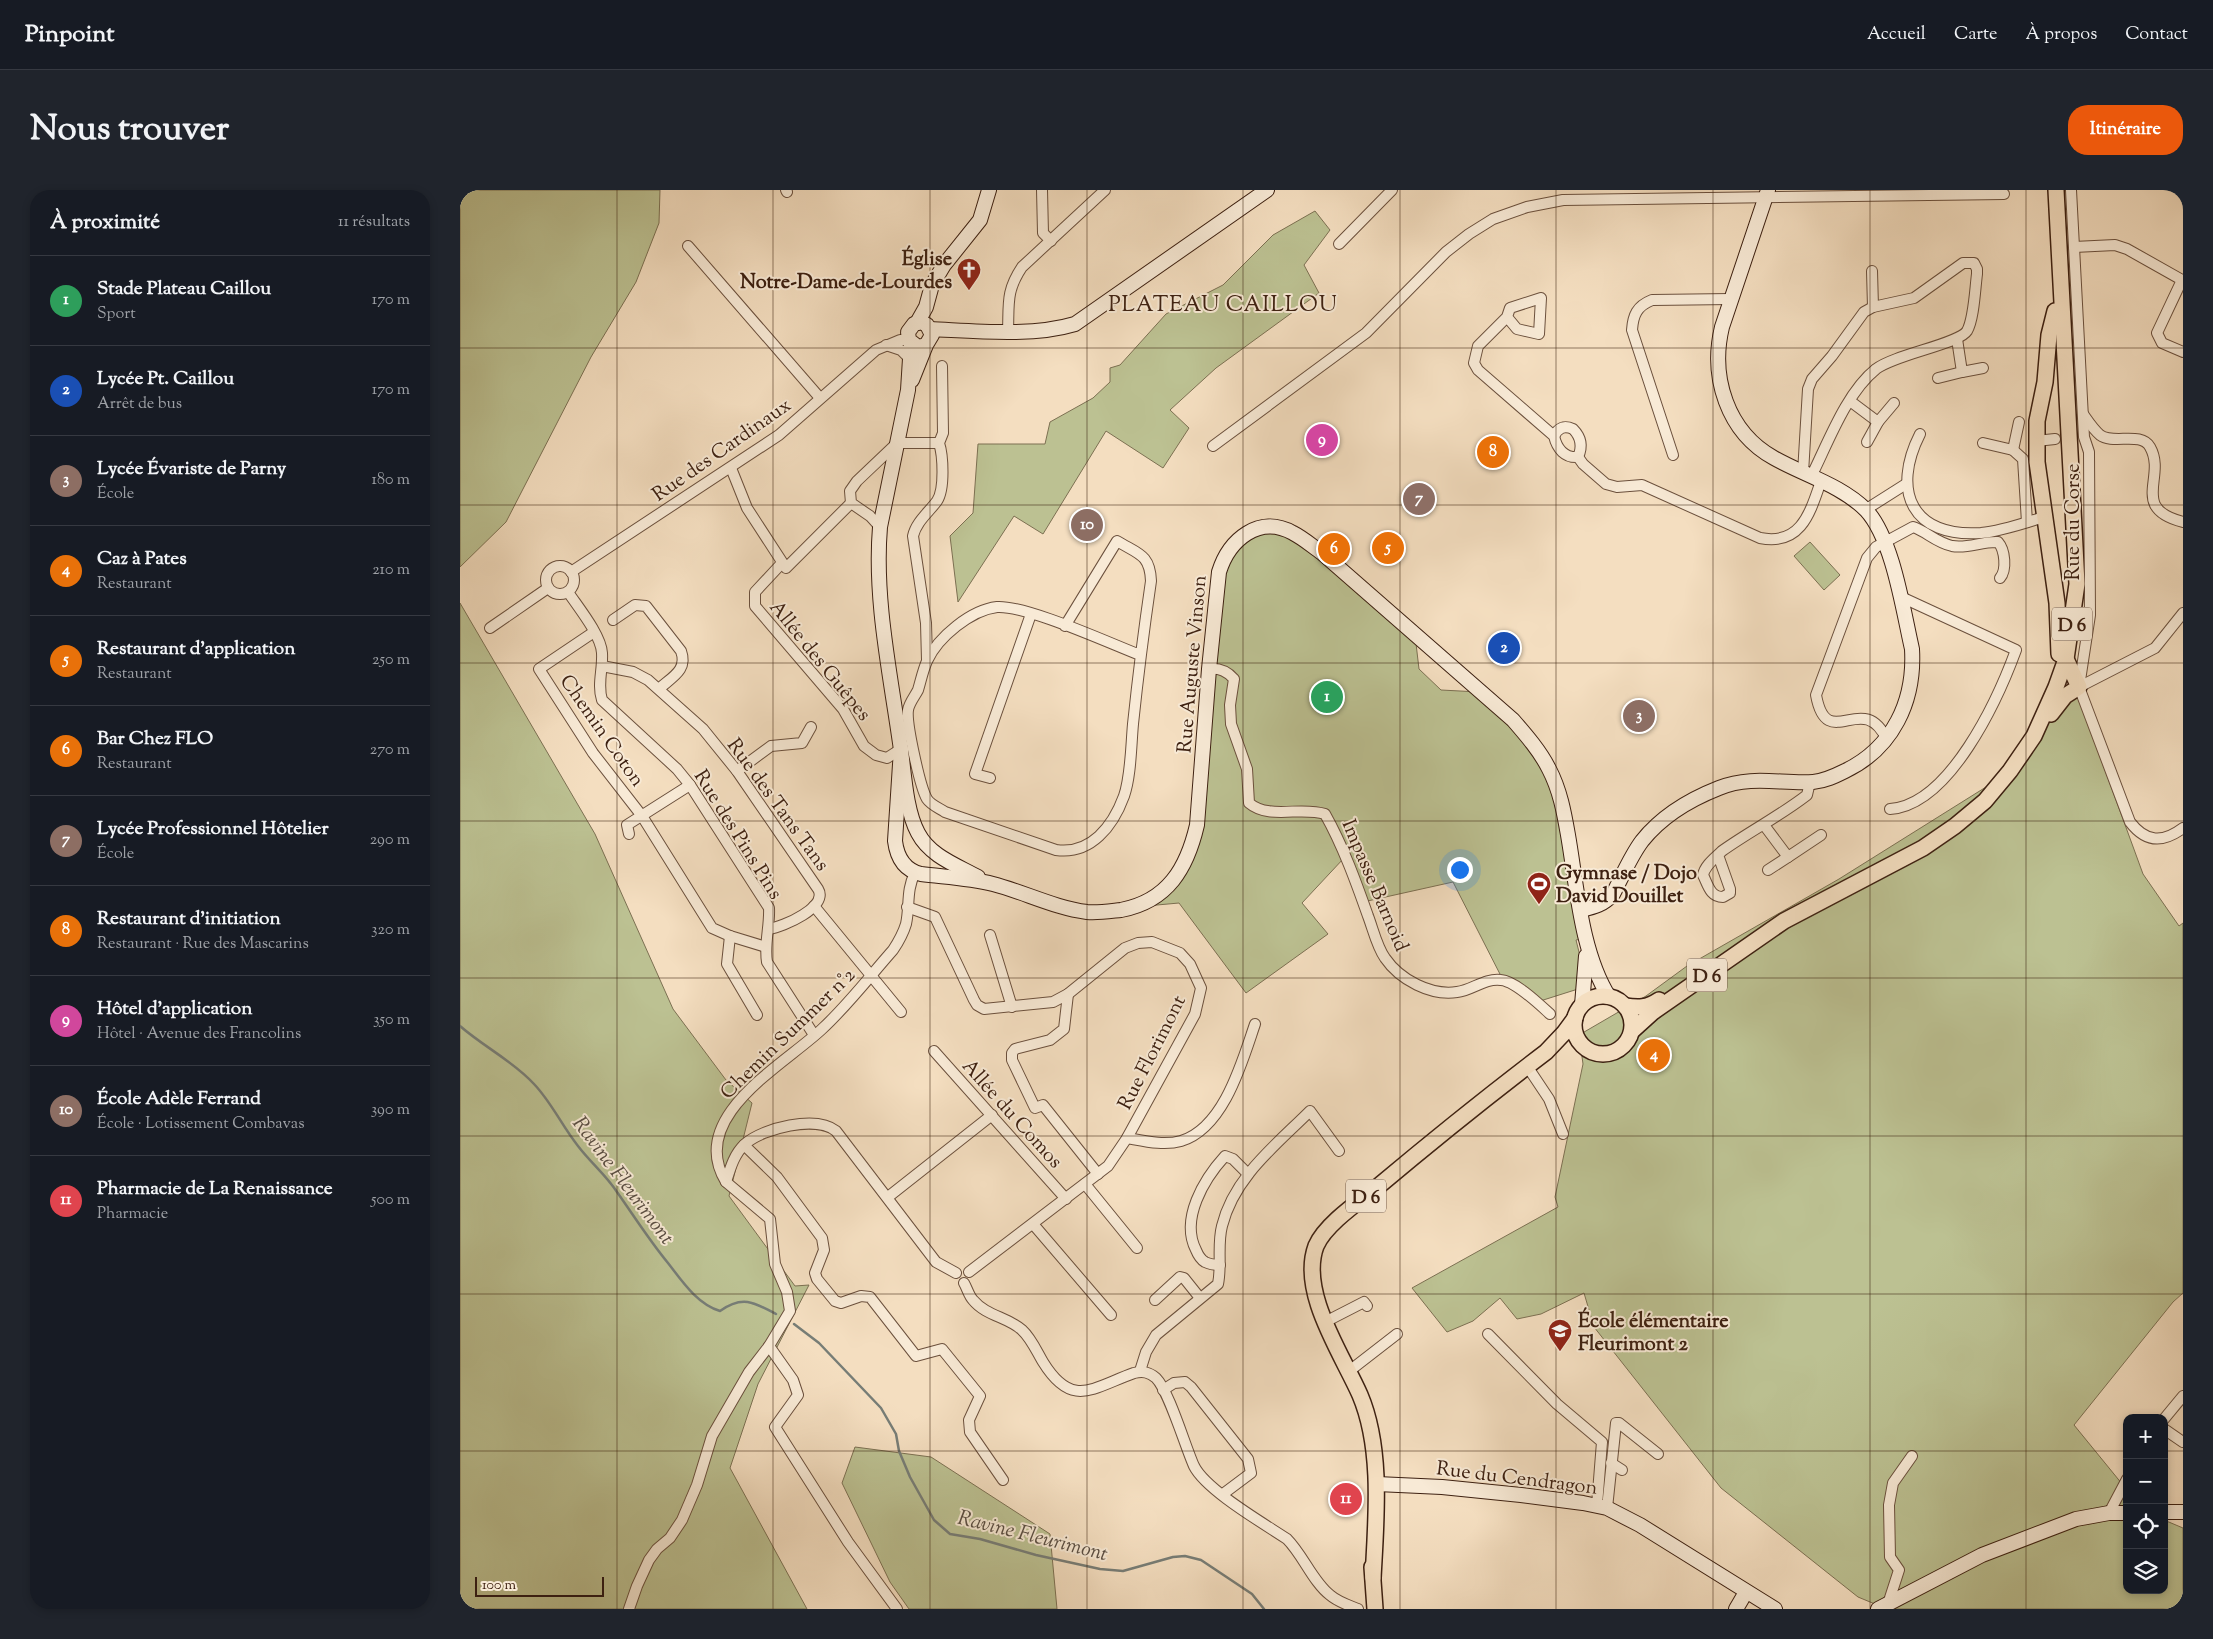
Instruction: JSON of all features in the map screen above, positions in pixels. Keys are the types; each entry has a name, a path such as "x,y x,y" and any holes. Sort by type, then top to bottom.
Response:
{"main road":[{"path":"908,390 932,285 944,265 980,220 989,190"},
{"path":"920,334 960,331 1046,330 1075,324 1266,190"},
{"name":"D 6","path":"1625,1006 1640,1009 1650,1006 1781,913 1919,842 1980,795 2004,766 2038,714 2062,656 2069,592 2068,541 2048,190"},
{"name":"D 6","path":"1632,1031 1653,1012 1784,921 1923,848 1955,826 1985,801 2010,772 2034,736 2056,687 2077,584 2056,190"},
{"path":"1581,910 1600,906 1606,901 1613,894 1646,837 1670,815 1694,799 1720,787 1740,782 1765,779 1810,782 1826,780 1852,768 1887,740 1904,708 1910,687 1912,649 1885,541 1879,529 1865,510 1850,498 1772,458 1760,448 1740,427 1724,398 1718,380 1718,350 1722,327 1767,194"},
{"path":"2034,736 2065,696 2079,687 2062,656 2036,441 2037,421 2045,382 2049,335 2055,311"},
{"path":"908,390 910,359 920,334"},
{"name":"Rue Auguste Vinson","path":"908,390 880,526 878,572 901,707 901,745 895,841 898,855 906,867 918,873 992,884 1088,912 1111,912 1135,907 1150,901 1162,892 1184,865 1191,850 1197,825 1209,669 1219,572 1224,557 1232,544 1244,534 1261,528 1277,528 1292,532 1322,553 1513,720 1535,745 1550,770 1563,808 1593,967 1609,997"},
{"name":"Rue Auguste Vinson","path":"901,745 911,812 918,833 926,845 936,854 992,884"},
{"path":"895,823 909,824 918,833"},
{"path":"918,873 930,869 936,854"},
{"name":"Rue Auguste Vinson","path":"1579,1011 1585,985 1587,938"},
{"path":"1600,996 1609,997 1625,1006 1630,1014 1632,1031 1624,1046 1617,1051 1600,1054 1584,1048 1575,1034 1579,1011 1590,999 1600,996"},
{"name":"D 6","path":"1374,1603 1366,1472 1348,1373 1319,1306 1312,1273 1315,1251 1324,1234 1417,1153 1546,1052 1564,1033 1579,1011"},
{"name":"D 6","path":"1546,1052 1566,1046 1584,1048"},
{"path":"1348,1373 1362,1416 1371,1479 1377,1484"},
{"name":"D 6","path":"1373,1578 1377,1484"},
{"name":"Rue du Cendragon","path":"1377,1484 1442,1487 1602,1507 1640,1525 1775,1609"},
{"path":"1882,1607 1982,1555 2076,1519 2109,1512 2123,1512"},
{"path":"2168,1512 2183,1512"},
{"path":"1736,1609 1746,1592"}],"street":[{"path":"1042,190 1043,233 1051,241"},
{"path":"1008,331 1009,296 1012,282 1022,267 1105,190"},
{"path":"1339,244 1392,190"},
{"name":"Rue du Corse","path":"2071,190 2083,414 2081,437 2090,452 2090,615 2079,687 2130,822 2138,833 2146,837 2164,838 2172,836 2183,828"},
{"path":"1213,446 1366,333 1446,252 1468,234 1493,219 1527,207 1563,200 1767,194 2004,194"},
{"path":"2074,247 2115,245 2127,249 2183,279 2158,333 2162,343 2183,352"},
{"path":"688,246 820,398"},
{"path":"1578,457 1583,464 1606,484 1617,487 1642,485 1760,538 1774,540 1786,538 1804,521 1812,507 1812,477 1806,399 1812,379 1832,356 1861,316 1873,307 1914,298 1963,263 1972,262 1977,269 1970,325 1965,334 1957,339 1895,358 1876,369 1861,384 1839,419 1812,477"},
{"path":"1872,271 1873,307"},
{"path":"1673,455 1632,330 1635,314 1644,303 1652,300 1731,299"},
{"path":"1507,317 1478,346 1474,362 1484,377 1554,436 1562,452 1572,457 1578,457"},
{"name":"Rue des Cardinaux","path":"571,572 779,435 876,350 885,345 920,334"},
{"path":"1957,339 1962,372"},
{"path":"885,345 901,350 910,359"},
{"path":"927,661 926,623 913,536 914,528 939,499 942,491 942,452 939,442 943,433 942,366"},
{"path":"1938,378 1983,368"},
{"path":"1850,401 1878,422"},
{"path":"1867,442 1878,422 1894,403"},
{"path":"2083,414 2092,427 2105,438 2141,440 2150,446 2154,461 2152,501 2157,508 2173,519 2183,522"},
{"path":"2013,450 2019,422"},
{"path":"1554,436 1557,430 1562,427 1573,429 1580,440 1581,451 1578,457"},
{"path":"1920,434 1908,464 1906,484 1911,502 1920,516 1941,528 1982,533 2044,517"},
{"path":"2090,452 2105,438"},
{"path":"2036,441 2055,439"},
{"path":"880,526 870,516 851,503 850,490 897,443 939,442"},
{"path":"1984,443 2013,450 2023,459 2027,522"},
{"path":"731,468 746,508 782,563"},
{"path":"1865,510 1906,484"},
{"name":"Allée des Guêpes","path":"851,503 786,568 782,563 755,592 755,606 843,709 864,746 876,755 887,758 901,745"},
{"path":"1887,740 1876,722 1868,719 1860,718 1832,722 1825,719 1820,712 1816,695 1867,558 1876,547 1913,527 1932,539 1953,546 1974,546 1998,542 2002,546 2005,568 2000,578"},
{"path":"1065,626 1117,541 1147,559 1151,581 1140,655 1126,790 1124,798 1109,824 1094,841 1070,852 1056,850 945,812 933,805 926,798 910,727 901,707 918,690 927,661 934,649 957,626 972,615 995,608 1006,607 1065,626 1140,655"},
{"path":"561,566 571,572 574,582 568,592 562,594 553,593 548,588 545,581 550,570 561,566"},
{"path":"490,628 548,588"},
{"name":"Rue des Pins Pins","path":"568,592 594,632 601,647 602,666 599,691 602,700 677,770 690,785 769,908 769,929 766,947 768,962 814,1035"},
{"path":"1890,809 1898,809 1925,796 1954,766 1976,735 1991,709 2004,683 2016,650 1899,596"},
{"path":"613,620 635,604 646,606 681,651 684,660 682,667 660,688"},
{"path":"990,778 975,774 1030,614"},
{"path":"2079,687 2155,648 2183,614"},
{"name":"Chemin Coton","path":"594,632 539,669 593,753 642,816 712,928 730,936 766,947"},
{"name":"Rue des Tans Tans","path":"602,666 633,672 660,688 702,729 737,771 818,889 821,894 820,899 814,906"},
{"name":"Impasse Barnoid","path":"1209,669 1218,668 1228,672 1234,679 1230,705 1231,724 1247,769 1249,803 1256,809 1268,811 1306,810 1325,814 1363,902 1384,957 1394,969 1405,978 1437,992 1458,992 1486,981 1503,980 1537,1002 1550,1014"},
{"path":"737,771 771,746 802,743 811,727"},
{"path":"901,745 910,727"},
{"path":"1718,855 1750,831 1764,825 1807,795 1810,782"},
{"name":"Chemin Coton","path":"642,816 690,785"},
{"path":"629,834 627,826 642,816"},
{"path":"1764,825 1788,857"},
{"path":"1768,870 1821,836"},
{"name":"Chemin Summer n°2","path":"726,1182 719,1170 717,1148 726,1120 748,1090 814,1035 870,977 893,950 902,936 906,922 908,890 918,873"},
{"path":"769,929 783,927 814,906 870,977 901,1012"},
{"name":"Rue Florimont","path":"907,907 935,917 977,1006 989,1010 1053,1002 1068,994 1125,948 1138,943 1152,942 1180,953 1196,975 1201,988 1195,1014 1127,1138 1108,1166 969,1272"},
{"path":"990,935 1012,1007"},
{"path":"730,936 727,964 757,1015"},
{"path":"1068,994 1064,1030 1050,1040 1016,1049 1012,1053 1012,1060 1036,1108 1043,1105 1098,1174"},
{"path":"1127,1138 1170,1143 1180,1141 1200,1130 1210,1120 1236,1082 1255,1024"},
{"name":"Allée du Comos","path":"934,1051 1066,1199"},
{"path":"1527,1066 1549,1099 1563,1134"},
{"path":"1140,1371 1146,1352 1153,1339 1218,1284 1221,1228 1224,1217 1239,1185 1248,1174 1310,1111 1339,1151"},
{"path":"888,1197 992,1115"},
{"path":"629,1609 649,1560 657,1548 670,1538 682,1520 697,1485 712,1436 748,1372 769,1346 790,1311 787,1292 775,1264 770,1219 726,1182 734,1160 744,1145 757,1136 790,1126 813,1123 828,1125 836,1131 936,1262 956,1273"},
{"path":"744,1145 777,1176 822,1238 824,1250 815,1273 816,1279 835,1301 841,1303 861,1296 870,1297 916,1356 942,1349 980,1396 968,1420 970,1432 1003,1480"},
{"path":"1220,1265 1206,1263 1199,1258 1192,1243 1190,1230 1194,1209 1207,1180 1225,1156 1233,1159 1248,1174"},
{"path":"1085,1184 1137,1248"},
{"path":"1033,1224 1111,1314"},
{"path":"956,1273 962,1268 969,1272 968,1281 964,1283"},
{"path":"956,1273 957,1281 964,1283 973,1300 985,1310 1014,1323 1024,1331 1051,1374 1066,1388 1080,1392 1140,1371 1152,1375 1163,1390 1195,1468 1206,1481 1287,1539 1298,1551 1325,1591 1342,1603 1358,1609"},
{"path":"1155,1300 1180,1277 1184,1278 1200,1298"},
{"path":"1325,1322 1364,1302 1367,1306"},
{"path":"1348,1373 1397,1334"},
{"path":"1488,1334 1557,1404 1602,1442 1602,1507"},
{"path":"769,1346 793,1380 798,1395 775,1427 848,1542 896,1609"},
{"path":"1163,1390 1174,1383 1185,1382 1192,1386 1248,1459 1251,1473 1223,1494"},
{"path":"2168,1414 2183,1396"},
{"path":"1602,1507 1611,1463 1616,1423 1619,1423 1658,1454"},
{"path":"2168,1432 2183,1442"},
{"path":"1882,1607 1899,1570 1890,1556 1889,1505 1893,1483 1912,1456"},
{"path":"1611,1463 1622,1470"},
{"path":"2109,1512 2123,1486"},
{"path":"1342,1603 1374,1603"}],"green space":[{"path":"460,190 660,190 659,223 636,282 591,357 506,522 460,567"},
{"path":"1315,211 1330,230 1304,265 1319,293 1216,368 1170,410 1189,428 1163,468 1106,431 1043,534 1014,516 958,602 950,536 973,513 978,444 1045,444 1050,422 1093,398 1110,382 1110,368 1120,365 1166,314 1223,285 1273,235"},
{"path":"1292,532 1415,635 1419,669 1441,690 1479,692 1550,770 1587,938 1576,940 1579,952 1578,989 1537,1002 1503,980 1453,882 1363,902 1344,858 1302,903 1328,934 1246,993 1179,903 1135,907 1150,901 1191,850 1219,572 1244,534"},
{"path":"1810,542 1840,575 1824,590 1794,556"},
{"path":"460,603 595,834 673,1009 726,1080 752,1103 729,1196 795,1286 809,1285 758,1384 730,1468 807,1609 460,1609"},
{"path":"2078,696 2143,874 2179,926 2183,923 2183,1293 2173,1302 2074,1425 2123,1485 2123,1594 2168,1594 2168,1522 2183,1528 2183,1609 1887,1609 1858,1597 1721,1488 1594,1327 1584,1293 1541,1314 1517,1319 1500,1298 1473,1321 1447,1332 1412,1288 1558,1207 1555,1197 1583,1064 1579,1035 1646,996 1687,966 1839,879 2010,772 2054,709"},
{"path":"855,1447 931,1457 1050,1534 1057,1609 909,1609 890,1582 842,1483"}],"waterway":[{"name":"Ravine Fleurimont","path":"460,1026 517,1068 540,1091 578,1146 613,1186 654,1246 697,1297 712,1308 720,1311 735,1303 748,1302 776,1314"},
{"name":"Ravine Fleurimont","path":"794,1324 819,1343 881,1408 896,1434 899,1451 910,1477 934,1520 950,1534 980,1539 1036,1555 1100,1569 1123,1571 1173,1557 1185,1556 1201,1560 1252,1594 1264,1609"}],"tunnel":[{"path":"2055,439 2078,437"}],"place":[{"name":"Église Notre-Dame-de-Lourdes","path":"969,291"},
{"name":"Hôtel d'application","path":"1322,440"},
{"name":"Restaurant d'initiation","path":"1493,452"},
{"name":"Lycée Professionnel Hôtelier","path":"1419,499"},
{"name":"École Adèle Ferrand","path":"1087,525"},
{"name":"Restaurant d'application","path":"1388,548"},
{"name":"Bar Chez FLO","path":"1334,549"},
{"name":"Lycée Pt. Caillou","path":"1504,648"},
{"name":"Stade Plateau Caillou","path":"1327,697"},
{"name":"Lycée Évariste de Parny","path":"1639,716"},
{"name":"Gymnase / Dojo David Douillet","path":"1539,905"},
{"name":"Caz à Pates","path":"1654,1055"},
{"name":"École élémentaire Fleurimont 2","path":"1560,1352"},
{"name":"Pharmacie de La Renaissance","path":"1346,1499"}],"district":[{"name":"PLATEAU CAILLOU","path":"1223,303"}]}
